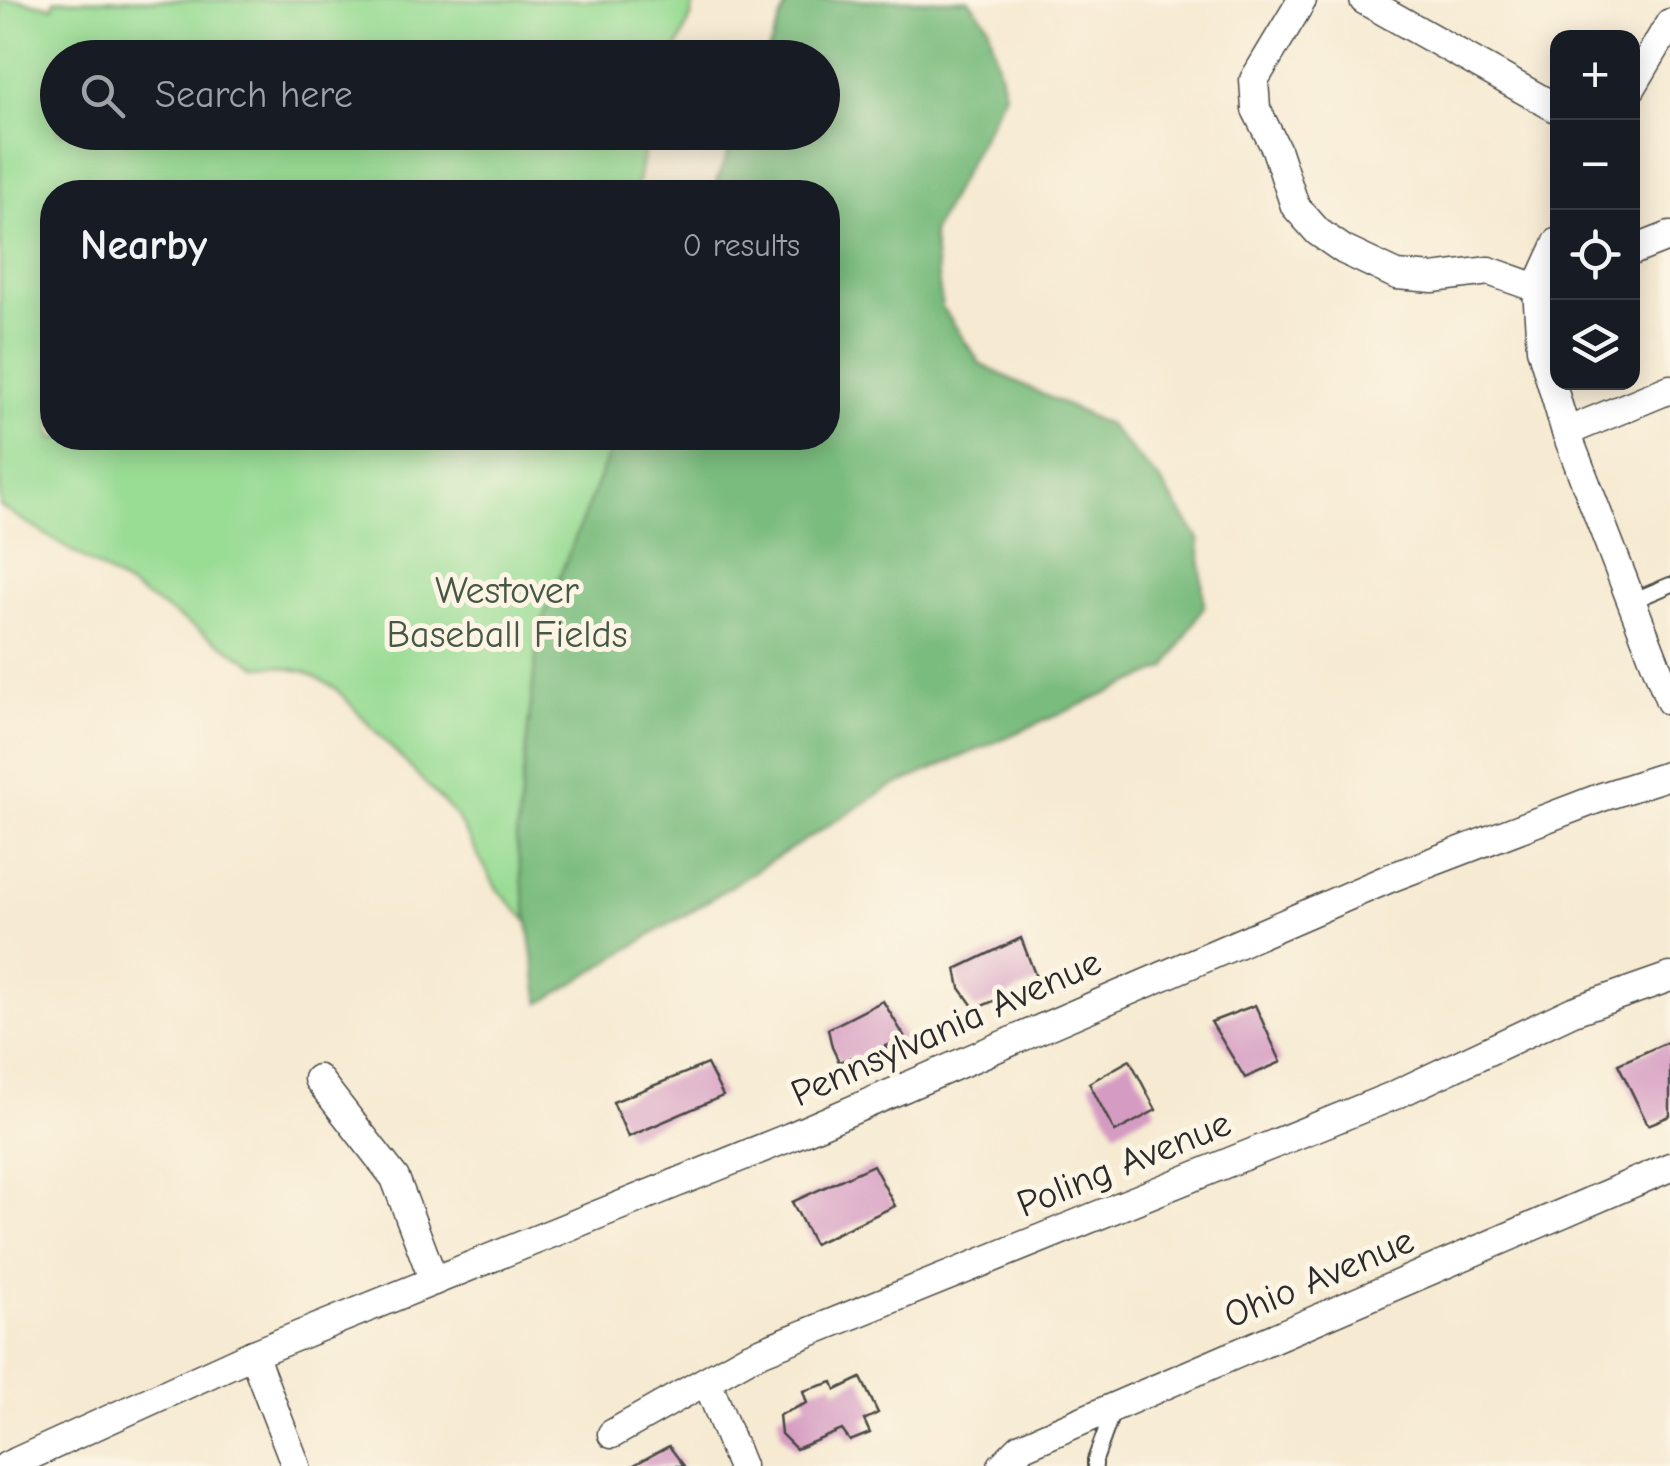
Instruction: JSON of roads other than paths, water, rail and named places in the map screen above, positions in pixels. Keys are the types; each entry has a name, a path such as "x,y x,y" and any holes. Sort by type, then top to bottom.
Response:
{"street":[{"path":"1302,0 1254,80 1256,109 1276,149 1296,206 1318,232 1344,250 1396,275 1433,278 1489,272 1547,284 1541,348 1566,432 1670,701"},
{"path":"1364,0 1550,105"},
{"path":"1640,74 1670,23"},
{"path":"1640,248 1670,236"},
{"path":"1566,432 1670,389"},
{"name":"Pennsylvania Avenue","path":"7,1466 252,1354 790,1137 1390,878 1670,775"},
{"name":"Poling Avenue","path":"612,1434 748,1357 1395,1095 1572,1011 1670,977"},
{"path":"318,1079 395,1178 434,1281"},
{"name":"Ohio Avenue","path":"1002,1466 1022,1448 1670,1167"},
{"path":"252,1354 296,1466"},
{"path":"707,1381 741,1466"}],"lane":[{"path":"1632,602 1670,585"},
{"path":"1095,1466 1114,1407"}],"park label":[{"name":"Westover Baseball Fields","path":"507,613"}]}
